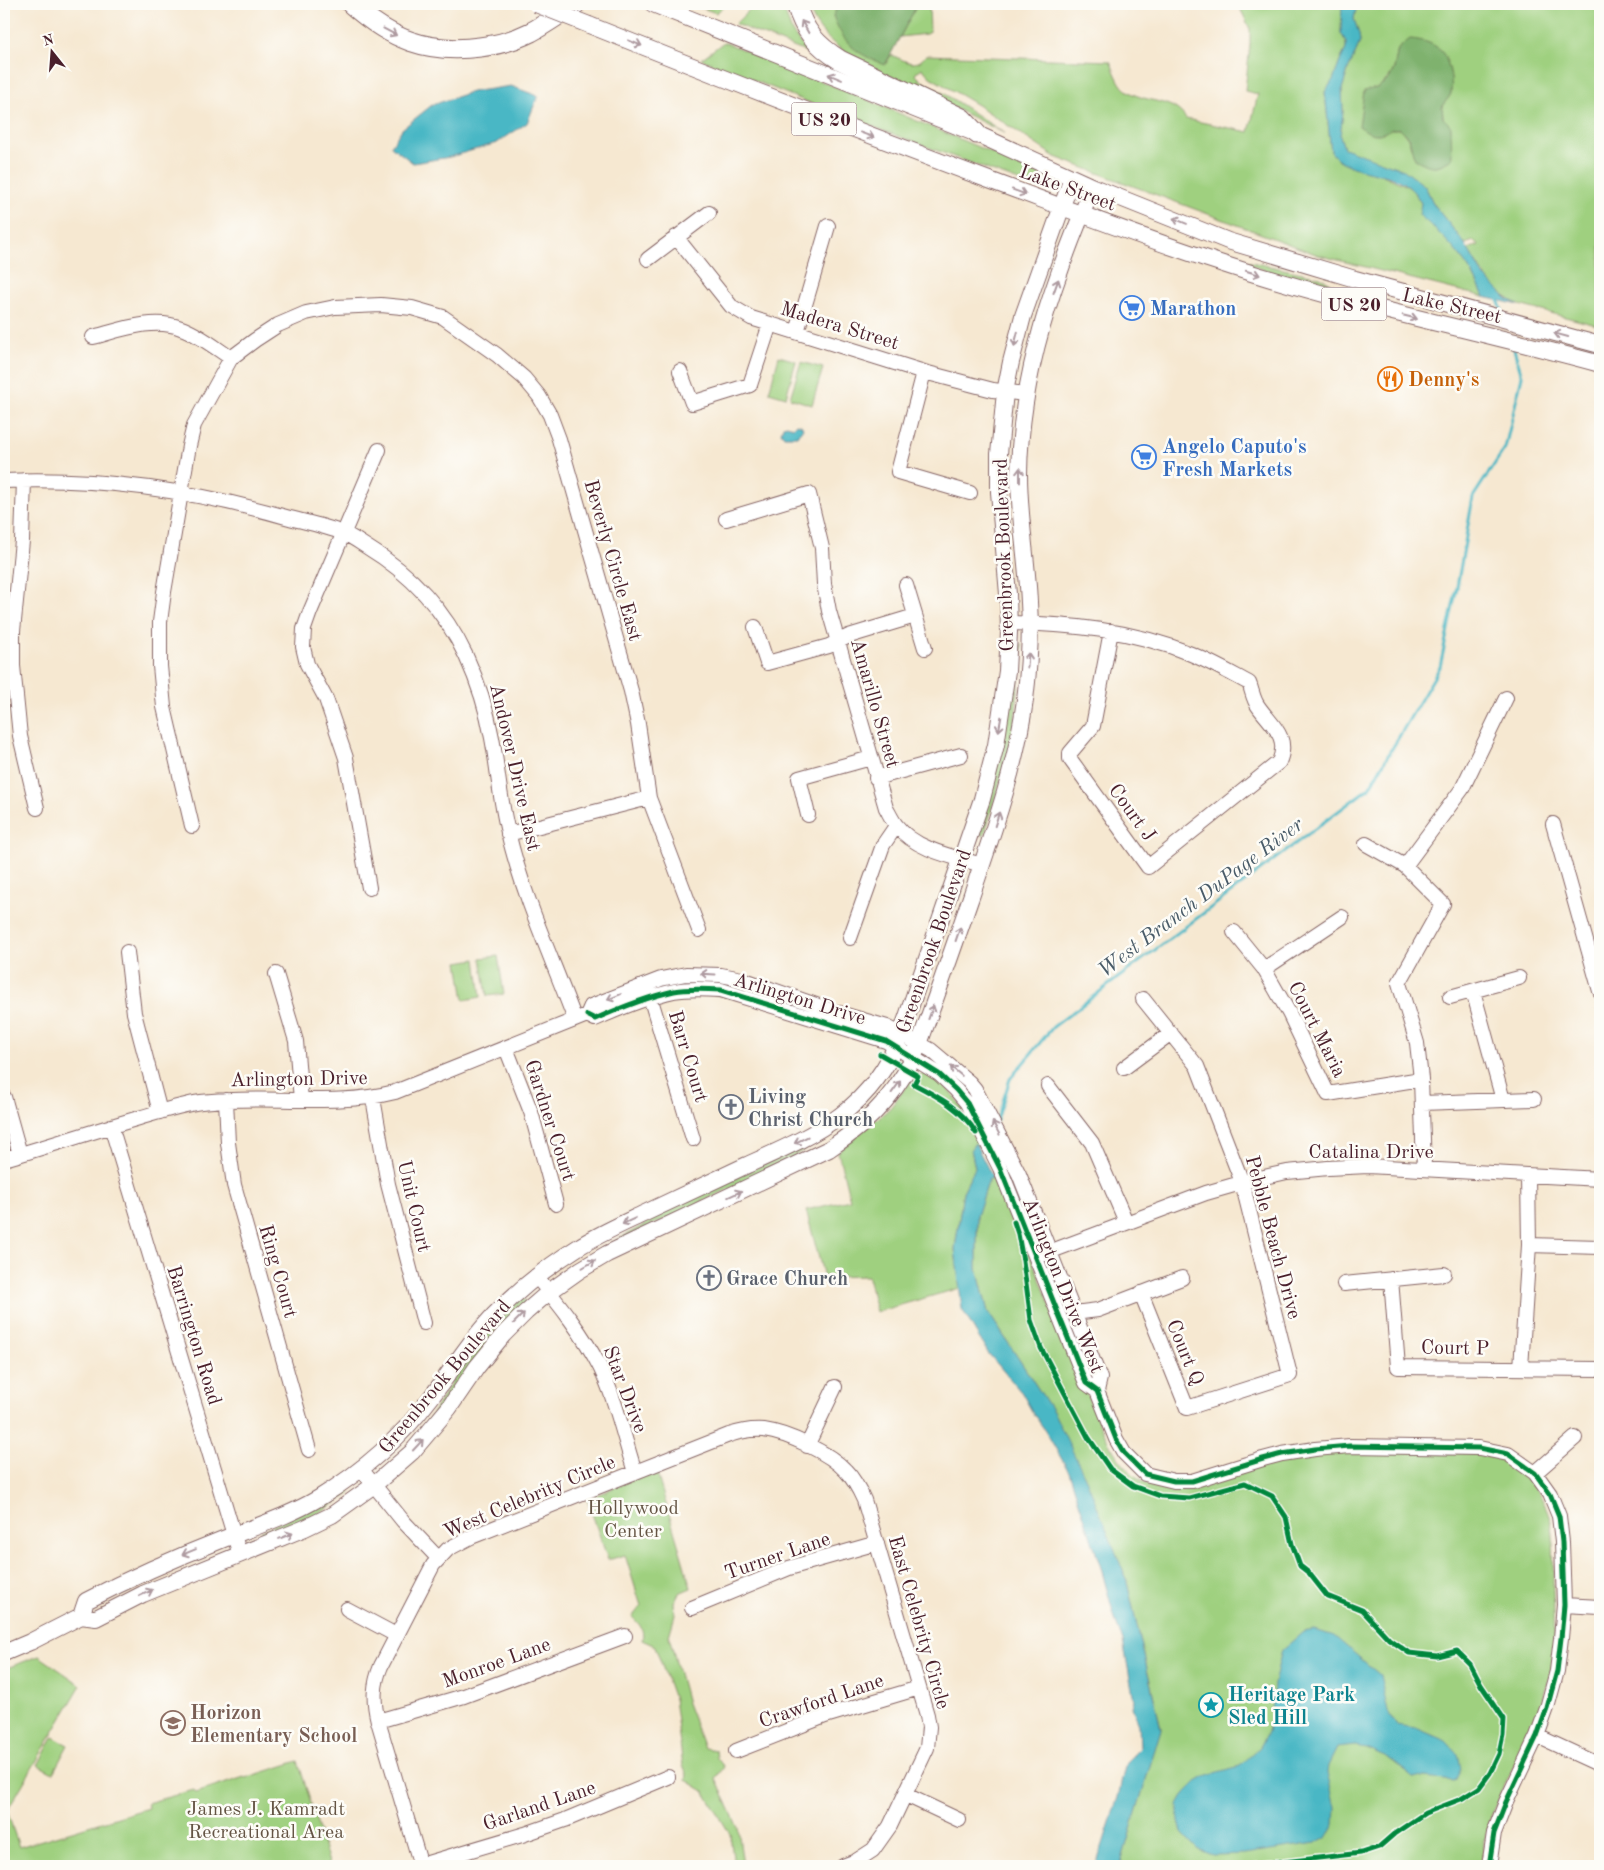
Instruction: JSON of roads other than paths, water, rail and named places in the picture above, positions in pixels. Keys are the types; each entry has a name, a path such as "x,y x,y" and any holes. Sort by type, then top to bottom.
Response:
{"highway":[{"path":"351,4 379,26 405,40 434,48 461,49 507,41 530,32 576,4"},
{"path":"796,4 800,17 810,35 822,48 840,60 962,118 978,134"}],"main road":[{"name":"Lake Street","path":"536,4 804,111 1081,215 1218,263 1348,302 1525,344 1600,364"},
{"name":"Lake Street","path":"653,4 978,134 1093,187 1228,241 1354,279 1600,345"},
{"name":"Greenbrook Boulevard","path":"81,1616 86,1601 156,1566 318,1499 362,1469 406,1428 480,1331 515,1294 536,1276 562,1257 596,1237 789,1146 823,1128 867,1092 890,1060 899,1041 962,859 982,799 996,745 1007,671 1008,624 999,492 1005,392 1023,316 1072,178"},
{"name":"Greenbrook Boulevard","path":"4,1653 81,1616 96,1618 143,1594 305,1528 332,1514 374,1485 412,1452 449,1408 477,1367 503,1335 549,1292 607,1254 801,1163 845,1139 886,1100 908,1070 917,1051 982,866 1014,762 1025,698 1030,624 1020,501 1020,453 1025,394 1041,326 1093,187"}],"street":[{"path":"648,258 709,213"},
{"path":"797,332 828,226"},
{"name":"Madera Street","path":"676,237 731,306 752,318 924,372 1005,392 1025,394"},
{"name":"Beverly Circle East","path":"232,358 266,332 306,313 335,307 381,305 412,308 443,317 497,355 533,388 546,407 555,426 631,691 649,798 699,930"},
{"path":"93,337 153,324 167,325 182,328 232,358 194,425 180,493 160,622 160,666 164,706 192,826"},
{"path":"680,371 692,403 750,385 770,324"},
{"path":"924,372 898,472 970,493"},
{"path":"369,888 346,758 326,699 307,664 303,647 304,628 310,612 379,450"},
{"path":"24,480 22,541 14,613 13,666 20,736 37,808"},
{"name":"Andover Drive East","path":"4,481 96,482 150,488 254,508 344,533 389,561 410,578 429,597 451,629 471,668 485,708 492,738 502,808 508,834 528,895 581,1017"},
{"name":"Amarillo Street","path":"726,519 808,494 822,548 824,584 829,610 886,808 896,826 910,838 926,846 982,866"},
{"path":"906,585 925,648"},
{"path":"755,627 767,663 829,646 849,636 916,616"},
{"path":"1008,624 1086,626 1111,631"},
{"name":"Court J","path":"1111,631 1168,645 1250,683 1256,704 1281,736 1283,751 1279,762 1148,867 1070,759 1070,753 1093,726 1098,710 1111,631"},
{"path":"1405,866 1462,789 1506,698"},
{"path":"876,778 961,755"},
{"path":"808,815 799,778 871,758"},
{"path":"508,834 649,798"},
{"path":"1553,824 1600,991"},
{"path":"850,938 883,845 896,826"},
{"path":"1366,844 1405,866 1443,904 1399,983 1416,1043 1421,1079 1424,1169"},
{"path":"1264,969 1342,917"},
{"name":"Court Maria","path":"1234,932 1264,969 1289,1013 1328,1094 1421,1079"},
{"path":"127,952 134,1013 160,1112"},
{"path":"276,974 296,1041 301,1100"},
{"name":"Arlington Drive","path":"4,1159 111,1126 199,1102 372,1098 395,1092 581,1017 591,1006 646,984 686,974 721,975 742,979 839,1013 887,1027 899,1041 917,1051"},
{"path":"1450,997 1520,978"},
{"name":"Barr Court","path":"646,984 692,1139"},
{"name":"Arlington Drive","path":"581,1017 595,1019 621,1008 673,991 721,990 886,1040 899,1041"},
{"path":"1473,991 1503,1100"},
{"name":"Pebble Beach Drive","path":"1143,999 1196,1066 1242,1182 1290,1375"},
{"path":"1124,1068 1171,1034"},
{"name":"Gardner Court","path":"506,1048 531,1112 556,1204"},
{"name":"Arlington Drive West","path":"917,1051 931,1050 969,1082 984,1106 1019,1174 1074,1312 1100,1378 1097,1391 1116,1439 1124,1453 1144,1474 1174,1481 1192,1481 1282,1454 1350,1446 1479,1448 1508,1454 1535,1473 1550,1494 1560,1516 1562,1542 1564,1605 1556,1671 1548,1708 1494,1832 1489,1866"},
{"name":"Arlington Drive West","path":"917,1051 967,1103 1000,1168 1086,1384 1097,1391"},
{"path":"1048,1086 1092,1143 1126,1222"},
{"path":"4,1097 20,1154"},
{"name":"Unit Court","path":"372,1098 388,1184 424,1322"},
{"path":"1422,1103 1534,1099"},
{"name":"Ring Court","path":"226,1100 228,1143 234,1185 309,1450"},
{"name":"Barrington Road","path":"111,1126 240,1555"},
{"name":"Catalina Drive","path":"1036,1257 1206,1193 1242,1182 1287,1172 1368,1166 1600,1179"},
{"path":"1521,1368 1529,1246 1528,1175"},
{"path":"1529,1246 1600,1247"},
{"path":"1344,1284 1444,1274"},
{"name":"Star Drive","path":"536,1276 584,1340 600,1368 610,1391 635,1472"},
{"path":"1074,1312 1098,1310 1182,1278"},
{"name":"Court P","path":"1391,1279 1398,1367 1600,1369"},
{"name":"Court Q","path":"1140,1294 1187,1408 1290,1375"},
{"path":"807,1446 835,1387"},
{"name":"West Celebrity Circle","path":"421,1866 378,1721 373,1698 377,1677 396,1635 429,1571 438,1558 464,1540 742,1431 759,1430 774,1432 807,1446"},
{"path":"1535,1473 1575,1438"},
{"name":"East Celebrity Circle","path":"807,1446 835,1461 851,1477 864,1500 929,1727 927,1748 906,1795 879,1844 866,1856 843,1866"},
{"path":"362,1469 403,1521 438,1558"},
{"name":"Turner Lane","path":"692,1608 782,1571 877,1543"},
{"path":"1564,1605 1600,1607"},
{"path":"347,1609 396,1635"},
{"name":"Monroe Lane","path":"378,1721 464,1696 625,1636"},
{"name":"Crawford Lane","path":"736,1751 825,1716 919,1688"},
{"path":"1537,1736 1600,1765"},
{"name":"Garland Lane","path":"421,1866 565,1820 668,1777"},
{"path":"906,1795 959,1820"}],"water":[{"path":"1342,4 1357,4 1354,19 1360,42 1342,89 1343,112 1340,136 1344,148 1404,170 1425,186 1434,205 1465,244 1483,275 1507,299 1519,305 1484,297 1479,285 1457,252 1419,215 1421,203 1412,190 1393,178 1349,165 1339,160 1331,152 1325,92 1333,80 1346,49 1346,42 1341,33"},
{"path":"511,86 538,96 527,123 497,143 450,157 413,163 391,146 402,129 432,105 471,92"},
{"path":"796,424 801,425 803,428 797,436 784,436 781,432 783,426 793,427"},
{"path":"975,1143 993,1178 989,1179 977,1216 977,1269 988,1312 1054,1413 1087,1481 1126,1578 1161,1729 1120,1866 1096,1866 1118,1797 1126,1762 1140,1748 1139,1725 1132,1707 1134,1700 1123,1641 1069,1472 1022,1393 988,1353 962,1309 955,1249 963,1192 975,1168 971,1149"},
{"path":"1315,1630 1334,1636 1380,1675 1388,1712 1396,1725 1416,1728 1446,1741 1458,1754 1461,1769 1455,1781 1413,1777 1387,1757 1366,1748 1355,1746 1337,1748 1328,1766 1327,1773 1335,1807 1334,1825 1327,1837 1316,1843 1244,1854 1213,1855 1197,1849 1182,1833 1178,1805 1185,1793 1196,1782 1208,1775 1240,1766 1260,1747 1268,1732 1272,1712 1274,1683 1282,1650 1303,1632"}],"waterway":[{"name":"West Branch DuPage River","path":"1498,299 1503,314"},
{"name":"West Branch DuPage River","path":"997,1120 1010,1079 1053,1027 1369,788 1440,667 1473,497 1505,448 1522,376 1513,346"}],"place":[{"name":"Marathon","path":"1132,308"},
{"name":"Denny's","path":"1390,379"},
{"name":"Angelo Caputo's Fresh Markets","path":"1144,457"},
{"name":"Living Christ Church","path":"731,1107"},
{"name":"Grace Church","path":"709,1278"},
{"name":"Heritage Park Sled Hill","path":"1211,1705"},
{"name":"Horizon Elementary School","path":"173,1723"}],"park label":[{"name":"Hollywood Center","path":"633,1518"},
{"name":"James J. Kamradt Recreational Area","path":"266,1820"}]}
